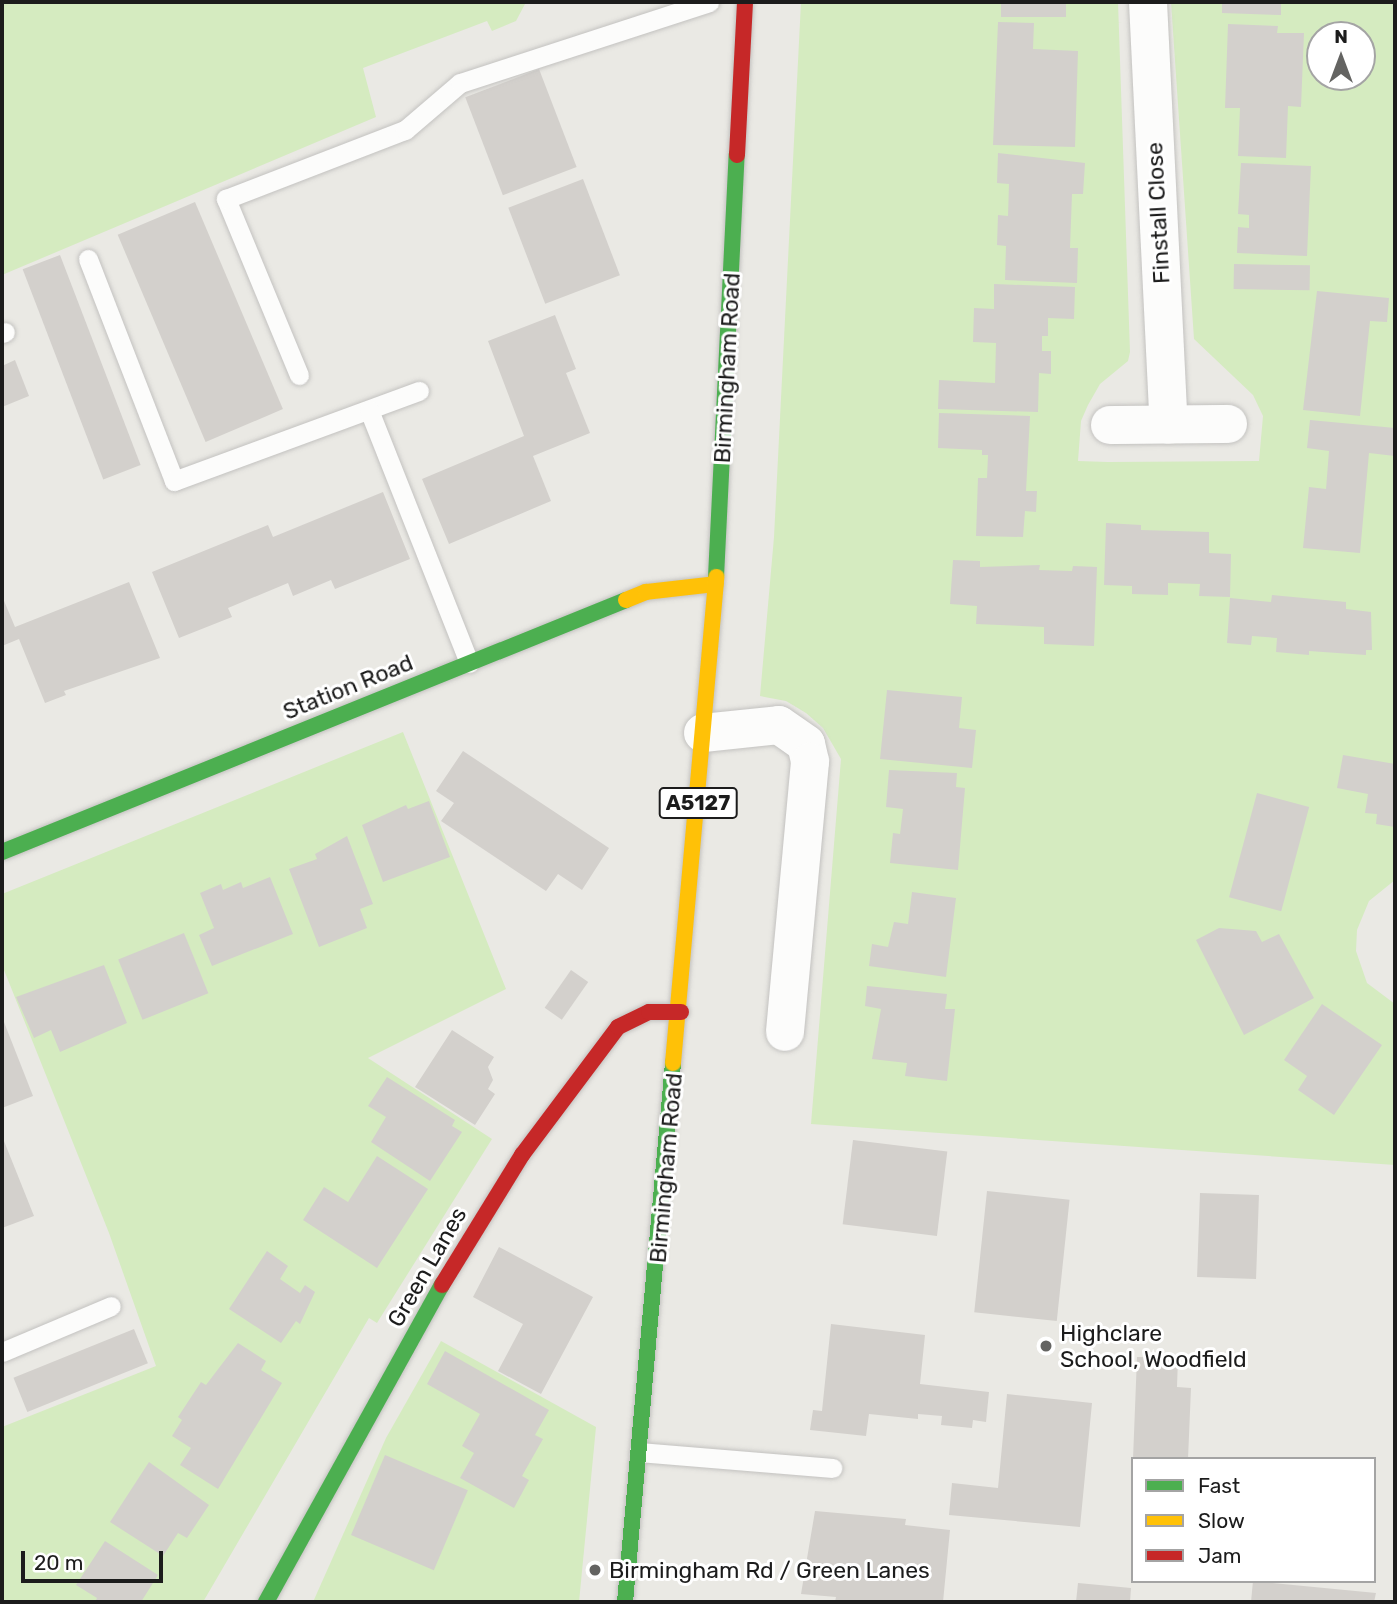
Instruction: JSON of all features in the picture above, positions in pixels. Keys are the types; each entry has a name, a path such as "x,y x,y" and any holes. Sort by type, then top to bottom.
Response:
{"main road":[{"name":"Birmingham Road","path":"625,1602 681,1013 716,584 745,2"},
{"name":"Station Road","path":"2,852 646,592 716,584"},
{"name":"Green Lanes","path":"266,1602 453,1265 522,1154 618,1027 649,1012 681,1013"}],"street":[{"name":"Finstall Close","path":"1148,2 1169,424"},
{"path":"1110,425 1227,424"},
{"path":"703,733 779,725 806,744 810,762 785,1032"}],"lane":[{"path":"299,375 226,199 405,130 460,83 709,2"},
{"path":"88,259 174,481 419,391"},
{"path":"369,410 469,663"},
{"path":"2,1352 111,1306"},
{"path":"639,1452 832,1468"}],"green space":[{"path":"2,2 534,2 525,4 516,21 492,31 487,21 363,68 376,117 2,275"},
{"path":"801,2 1118,2 1130,352 1128,361 1100,384 1088,405 1081,421 1078,461 1108,462 1259,461 1263,416 1253,395 1194,339 1171,2 1395,2 1395,880 1369,901 1357,930 1356,951 1367,983 1395,1004 1395,1165 811,1124 841,759 823,728 806,713 786,701 760,696 774,537"},
{"path":"403,732 506,989 368,1058 492,1139 377,1323 369,1318 203,1602 2,1602 2,1427 156,1366 109,1233 2,965 2,894"},
{"path":"441,1341 596,1427 579,1602 313,1602 386,1438"}],"building":[{"path":"1001,2 1066,2 1066,17 1001,17"},
{"path":"1222,2 1281,2 1281,15 1222,13"},
{"path":"998,22 1034,23 1033,49 1078,51 1075,147 993,145"},
{"path":"1228,24 1278,26 1277,33 1304,33 1301,107 1288,106 1286,158 1238,156 1240,108 1225,108"},
{"path":"539,69 577,167 503,195 465,97"},
{"path":"998,153 1085,163 1083,194 1072,194 1070,248 1078,248 1077,283 1005,280 1006,246 997,245 998,215 1008,216 1009,184 997,183"},
{"path":"1241,163 1311,166 1307,256 1237,253 1238,227 1249,228 1249,215 1238,214"},
{"path":"583,179 620,275 545,304 508,208"},
{"path":"195,202 283,409 206,442 118,235"},
{"path":"60,255 141,465 103,479 23,269"},
{"path":"1234,264 1310,265 1310,290 1234,289"},
{"path":"994,284 1075,287 1074,319 1048,318 1048,336 1042,336 1042,351 1051,351 1051,374 1039,373 1038,412 938,409 939,380 995,383 996,343 973,342 974,308 994,309"},
{"path":"1317,291 1389,298 1387,322 1370,321 1360,416 1303,410"},
{"path":"555,315 576,369 566,373 590,433 533,456 551,501 449,544 422,479 524,436 488,341"},
{"path":"15,360 29,396 2,407 2,366"},
{"path":"939,413 1030,416 1026,491 1037,491 1036,512 1025,511 1023,537 976,536 978,478 987,478 988,455 982,455 982,450 938,448"},
{"path":"1310,420 1395,428 1395,456 1369,453 1360,553 1303,548 1309,487 1326,489 1329,451 1307,448"},
{"path":"383,492 410,559 335,589 331,580 293,596 288,583 228,608 232,617 179,638 152,572 268,525 273,537"},
{"path":"1106,523 1141,525 1141,530 1209,532 1209,553 1231,554 1230,597 1199,596 1200,584 1168,583 1168,595 1132,594 1132,586 1104,585"},
{"path":"953,560 980,561 980,567 1040,565 1039,570 1072,571 1073,566 1097,567 1094,646 1044,644 1044,627 976,624 977,606 950,604"},
{"path":"129,582 160,658 64,691 66,695 45,703 19,639 2,646 2,596 15,627"},
{"path":"1272,595 1346,602 1346,609 1371,612 1372,650 1366,650 1366,655 1276,652 1277,638 1252,636 1251,645 1227,643 1230,598 1271,602"},
{"path":"887,690 962,697 959,728 976,730 972,768 880,759"},
{"path":"463,751 609,848 582,890 558,874 546,891 441,821 454,803 436,791"},
{"path":"1343,755 1395,764 1395,827 1376,824 1377,814 1365,813 1368,794 1337,788"},
{"path":"889,770 957,773 956,787 965,788 958,870 890,863 893,833 900,834 903,809 886,807"},
{"path":"1257,793 1309,807 1281,911 1229,897"},
{"path":"429,801 450,857 383,882 362,825 406,805 408,809"},
{"path":"347,836 373,904 360,909 367,928 319,947 289,869 317,859 315,854"},
{"path":"270,877 293,934 212,966 199,935 214,928 200,893 221,884 223,890 241,882 243,888"},
{"path":"912,892 956,898 946,977 869,966 872,944 888,947 894,922 908,924"},
{"path":"1219,928 1256,931 1262,942 1279,934 1314,998 1244,1035 1196,940"},
{"path":"184,933 208,993 143,1020 118,960"},
{"path":"104,965 127,1023 60,1052 51,1030 34,1038 16,997"},
{"path":"571,970 588,982 562,1020 545,1008"},
{"path":"867,986 947,994 945,1009 955,1009 947,1081 905,1076 907,1063 872,1059 881,1009 865,1006"},
{"path":"1322,1004 1382,1045 1334,1115 1298,1090 1307,1076 1284,1060"},
{"path":"2,1017 33,1096 2,1108"},
{"path":"452,1030 494,1057 488,1067 493,1080 488,1089 495,1094 475,1125 415,1087"},
{"path":"387,1077 455,1120 452,1126 462,1132 430,1181 371,1142 386,1117 368,1106"},
{"path":"2,1136 34,1216 2,1228"},
{"path":"853,1140 947,1152 937,1236 843,1224"},
{"path":"377,1156 428,1189 377,1268 303,1220 324,1187 348,1202"},
{"path":"987,1191 1070,1200 1057,1321 974,1312"},
{"path":"1200,1193 1259,1195 1256,1279 1197,1277"},
{"path":"499,1247 593,1297 541,1394 498,1371 523,1324 473,1297"},
{"path":"267,1251 288,1266 280,1279 300,1293 305,1285 315,1292 300,1324 296,1321 281,1343 229,1309"},
{"path":"831,1324 925,1335 920,1384 989,1392 986,1422 973,1420 972,1428 941,1425 942,1416 918,1414 918,1419 869,1414 866,1436 810,1430 813,1410 822,1411"},
{"path":"134,1329 148,1363 27,1412 13,1378"},
{"path":"238,1343 266,1361 261,1370 282,1383 218,1489 180,1465 191,1448 172,1436 182,1420 178,1417 201,1382 206,1385"},
{"path":"445,1351 549,1410 535,1435 543,1439 522,1476 529,1480 514,1508 460,1478 474,1453 462,1446 480,1414 427,1384"},
{"path":"1137,1357 1178,1358 1177,1387 1191,1388 1188,1457 1133,1457"},
{"path":"1007,1394 1092,1403 1080,1527 949,1515 952,1483 998,1488"},
{"path":"385,1455 468,1490 434,1570 351,1535"},
{"path":"149,1462 209,1505 187,1538 178,1533 163,1556 110,1522"},
{"path":"815,1511 906,1519 905,1525 950,1530 943,1602 835,1602 836,1597 801,1594"},
{"path":"105,1541 158,1575 141,1602 95,1602 97,1598 76,1585"},
{"path":"1078,1583 1131,1588 1130,1602 1076,1602"},
{"path":"1253,1583 1376,1593 1374,1602 1251,1602"}],"traffic: fast":[{"path":"716,577 737,155"},
{"path":"2,852 626,600"},
{"path":"625,1602 673,1063"},
{"path":"266,1602 442,1285"}],"traffic: slow":[{"path":"673,1063 716,577"},
{"path":"626,600 646,592 716,584"}],"traffic: jam":[{"path":"737,155 745,2"},
{"path":"442,1285 522,1155 618,1027 649,1012 681,1012"}],"place":[{"name":"Highclare School, Woodfield","path":"1046,1346"},
{"name":"Birmingham Rd / Green Lanes","path":"595,1570"}]}
